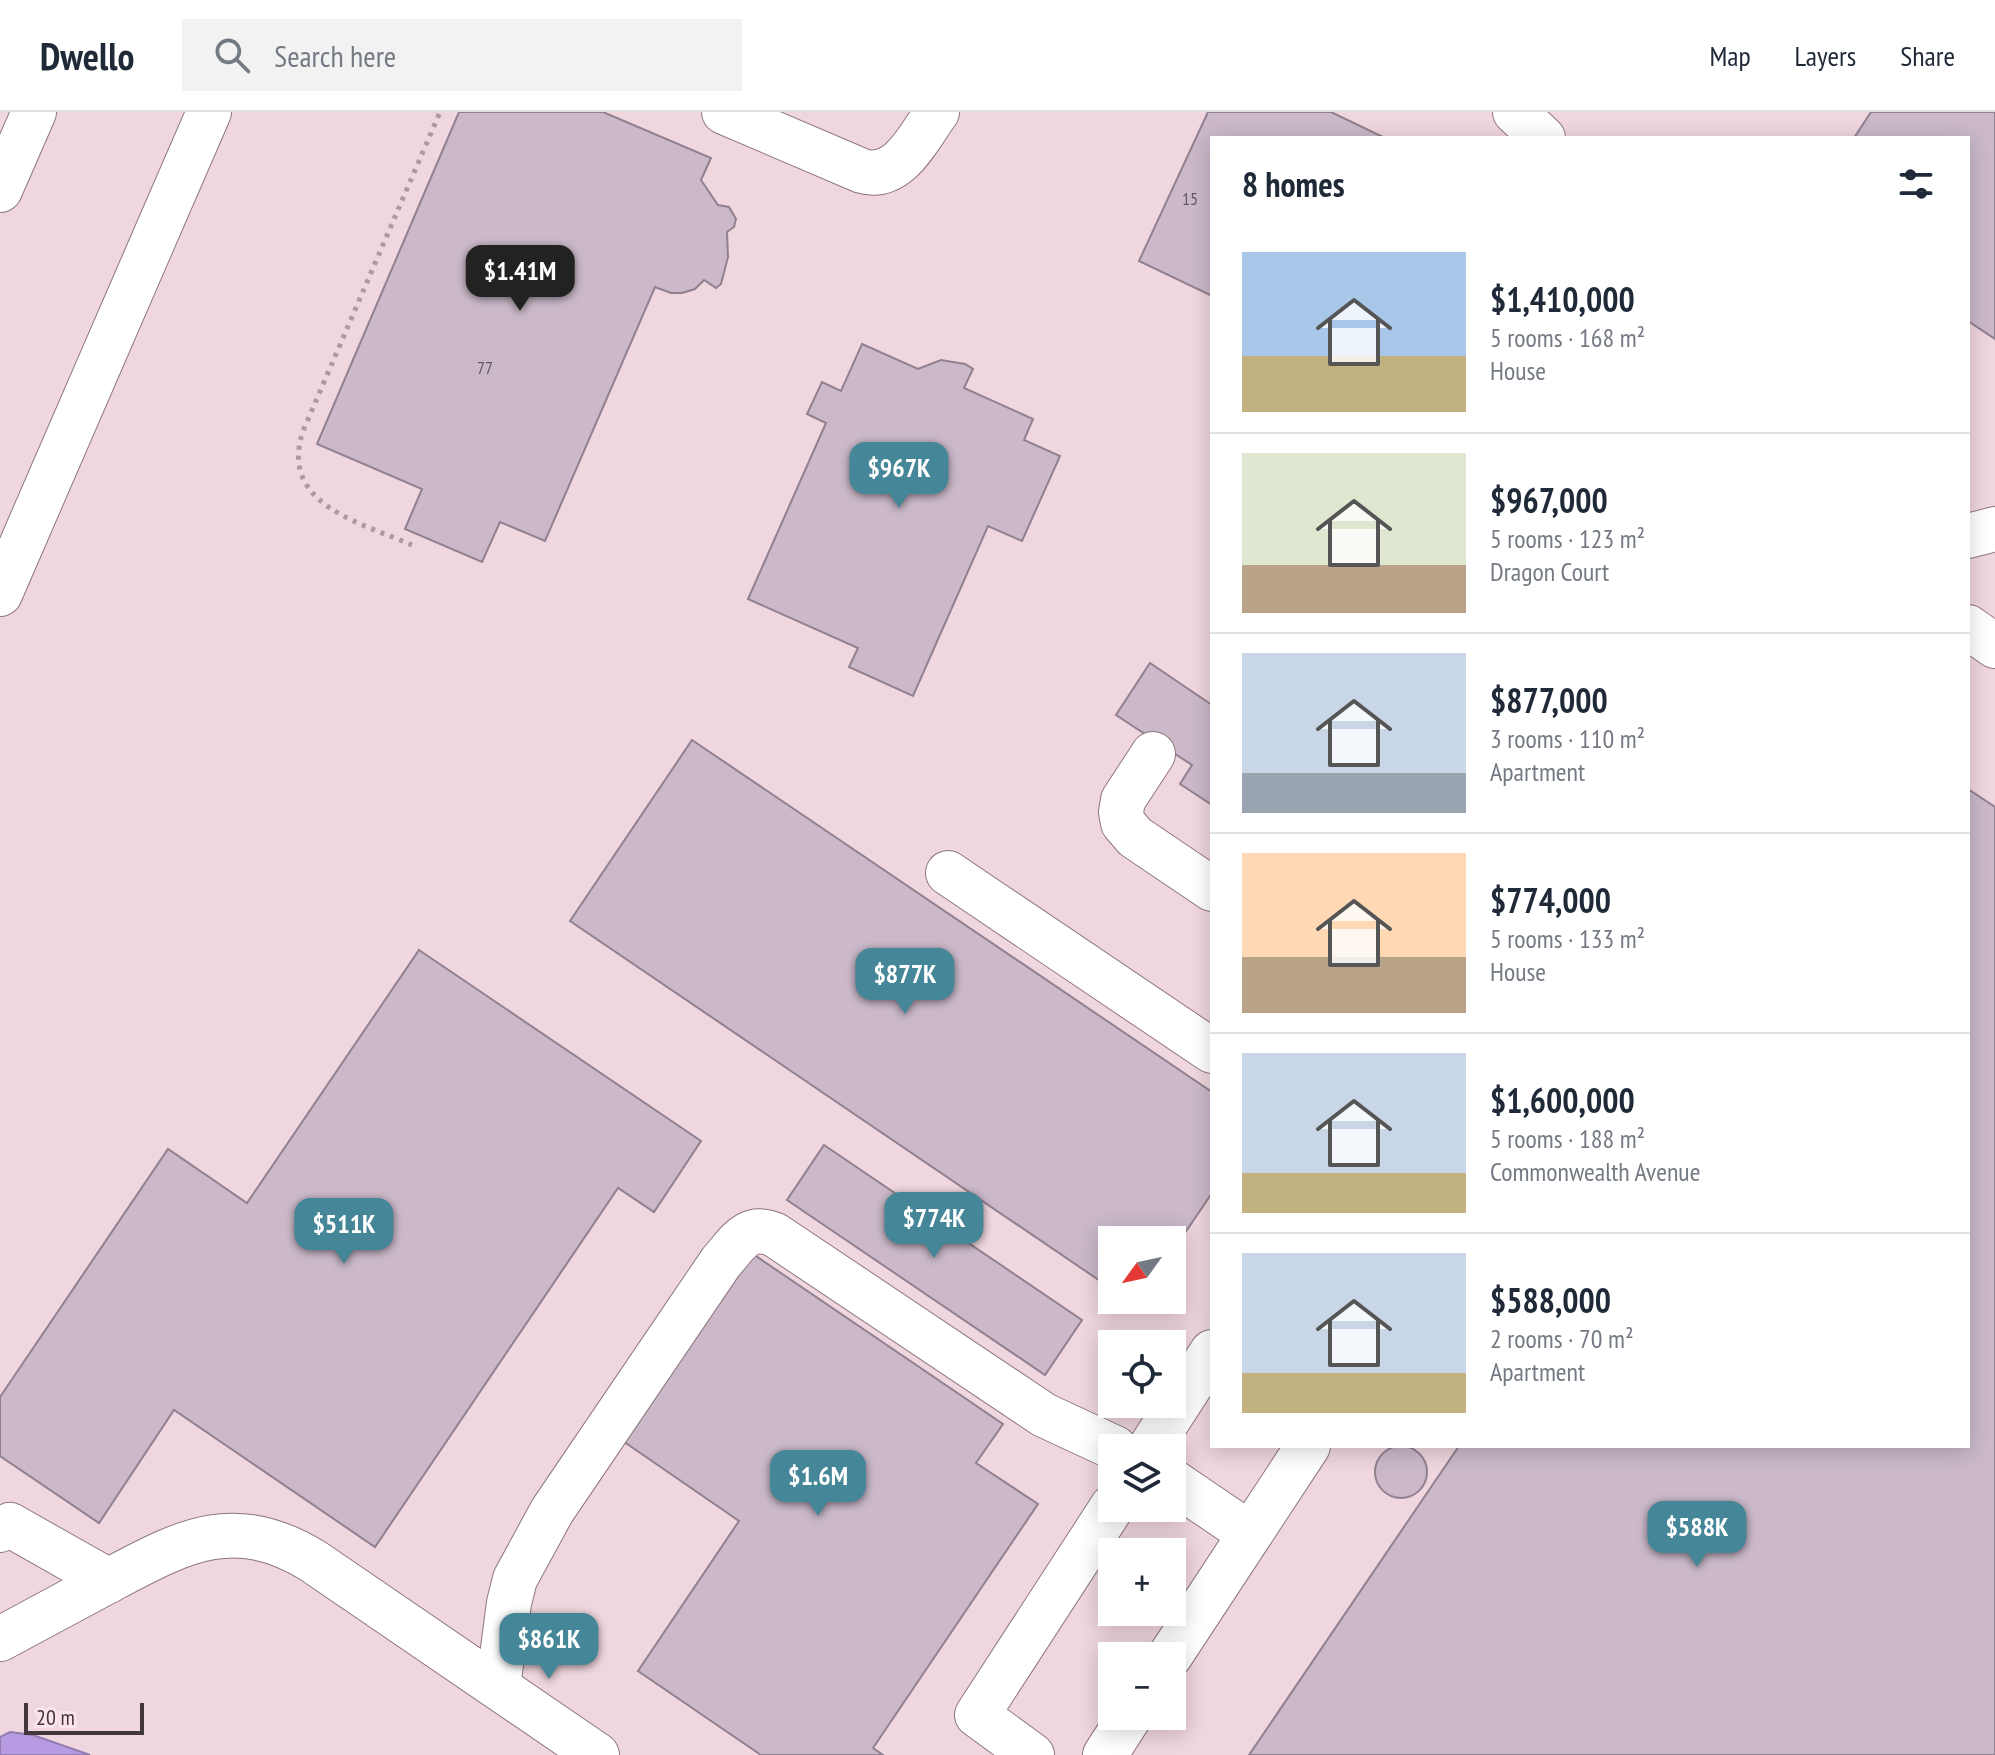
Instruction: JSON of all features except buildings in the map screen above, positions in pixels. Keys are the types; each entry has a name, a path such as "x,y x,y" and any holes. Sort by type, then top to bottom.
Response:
{"main road":[{"path":"0,190 34,112"},
{"path":"0,594 209,112"},
{"path":"724,112 868,173 894,167 937,112"},
{"path":"1515,112 1541,136"},
{"path":"1970,628 1995,646"},
{"path":"1153,754 1123,800 1123,823 1135,837 1210,888"},
{"path":"948,873 1210,1050"},
{"path":"498,1687 515,1579 552,1511 721,1262 751,1232 762,1229 775,1235 1044,1415 1098,1440"},
{"path":"1159,1434 1210,1355"},
{"path":"1179,1642 1307,1448"},
{"path":"1186,1491 1250,1534"},
{"path":"1032,1755 977,1715 1102,1522"},
{"path":"0,1530 10,1525 109,1581"},
{"path":"0,1639 171,1549 202,1538 235,1535 268,1540 306,1556 597,1755"},
{"path":"1105,1755 1121,1730"}],"path":[{"path":"412,545 323,505 307,488 298,454 303,431 440,112"}],"shaded area":[{"path":"10,1732 33,1735 90,1755 0,1755 0,1737"}]}
